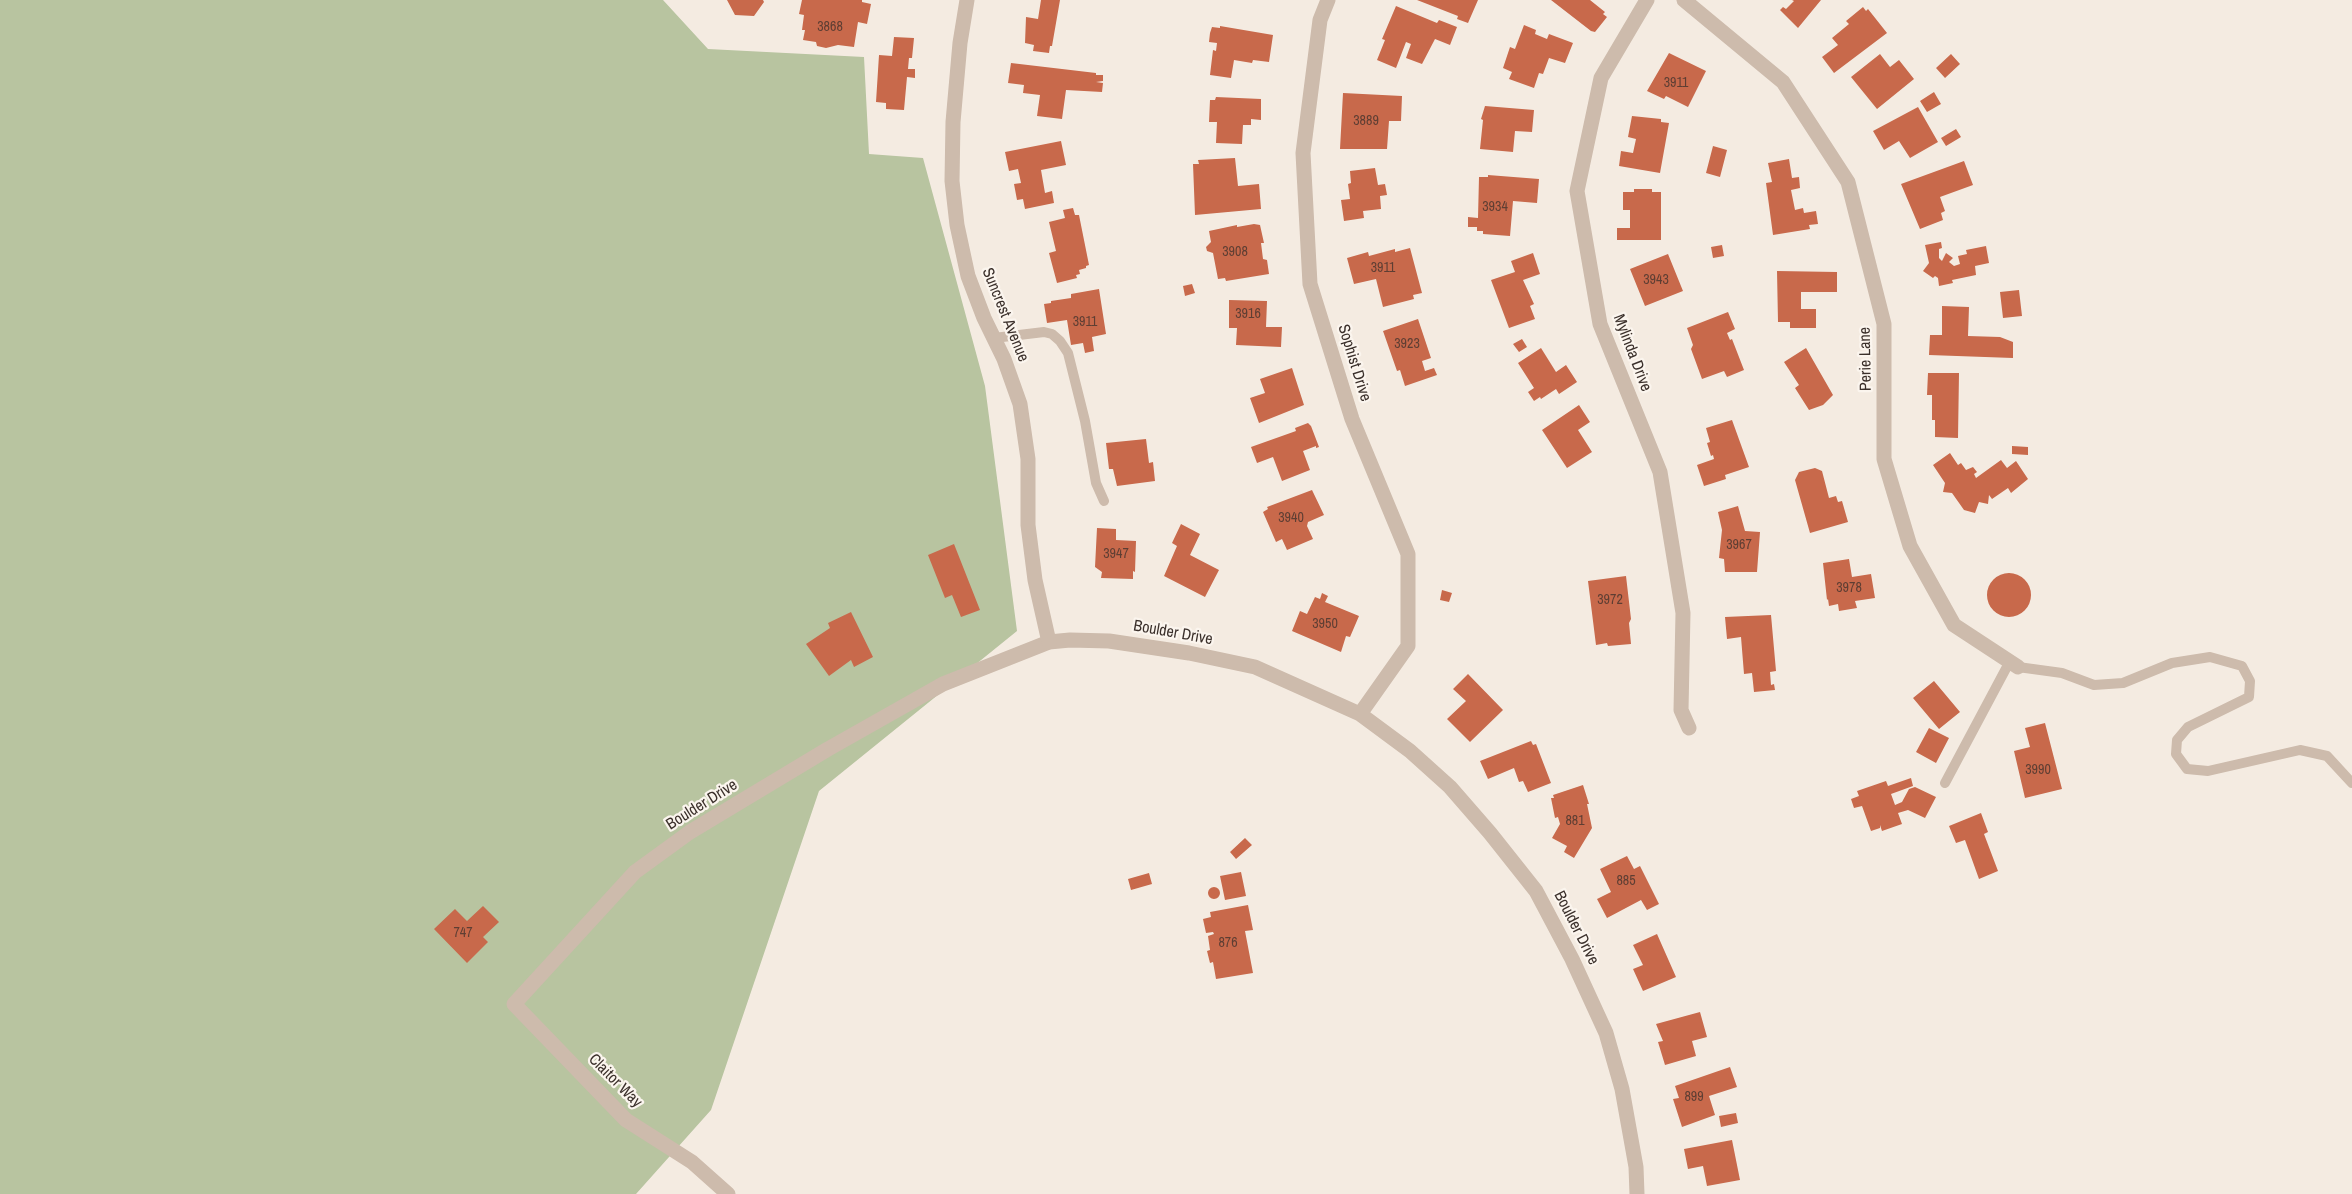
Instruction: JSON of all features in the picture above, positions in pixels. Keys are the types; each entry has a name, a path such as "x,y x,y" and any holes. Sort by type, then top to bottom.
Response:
{"street":[{"name":"Suncrest Avenue","path":"967,0 960,43 953,122 952,181 957,225 968,276 1004,359 1020,404 1028,459 1028,525 1035,580 1049,642"},
{"name":"Sophist Drive","path":"1328,0 1320,20 1303,153 1310,284 1352,419 1408,554 1408,646 1360,714"},
{"name":"Mylinda Drive","path":"1647,0 1601,78 1577,191 1599,324 1660,472 1683,613 1681,710 1689,728"},
{"name":"Perie Lane","path":"1684,0 1783,82 1848,182 1884,324 1884,459 1910,546 1954,625 2014,664"},
{"name":"Boulder Drive","path":"514,1004 635,872 690,832 828,749 943,684 1049,642 1109,640 1189,653 1255,667 1360,714 1410,751 1450,788 1490,832 1536,891 1572,959 1606,1034 1624,1100 1636,1167 1637,1194"},
{"name":"Claitor Way","path":"514,1004 626,1120 692,1162 728,1194"}],"lane":[{"path":"993,338 1044,332 1060,340 1068,353 1085,422 1096,483 1104,501"},
{"path":"1945,783 2014,664 2062,673 2094,685 2123,683 2172,663 2210,657 2242,666 2250,681 2249,697 2188,727 2177,740 2176,754 2187,769 2208,771 2300,750 2327,756 2352,783"}],"green space":[{"path":"0,0 663,0 708,49 864,57 869,154 923,158 985,386 1017,631 819,791 711,1110 636,1194 0,1194"}],"building":[{"path":"727,0 763,0 764,2 754,16 735,15"},
{"path":"802,0 862,0 862,2 871,4 867,24 858,22 854,47 838,45 826,48 817,46 816,42 803,40 804,15 799,14"},
{"path":"1041,0 1060,0 1049,53 1033,51 1034,45 1025,43 1026,17 1038,19"},
{"path":"1417,0 1478,0 1468,23 1457,19 1458,16"},
{"path":"1551,0 1590,0 1605,12 1603,14 1607,17 1595,32 1591,31"},
{"path":"1792,0 1821,0 1798,28 1780,10 1783,7 1786,9 1794,1"},
{"path":"1396,6 1437,23 1439,20 1457,27 1450,45 1435,39 1422,64 1406,58 1411,44 1406,42 1396,68 1377,60 1385,40 1382,39"},
{"path":"1863,7 1866,11 1868,9 1887,33 1834,73 1822,57 1838,45 1832,38 1849,24 1846,21"},
{"path":"1524,25 1536,30 1535,34 1547,39 1549,34 1573,43 1565,63 1549,58 1543,74 1539,73 1534,88 1509,79 1512,72 1503,68 1510,47 1515,49"},
{"path":"1220,26 1273,35 1269,62 1253,60 1252,63 1234,60 1231,78 1210,75 1213,50 1216,51 1217,43 1209,42 1210,33 1212,27 1220,28"},
{"path":"894,37 914,38 912,58 909,58 908,69 915,69 915,78 907,77 904,110 886,109 886,103 876,102 879,55 892,56"},
{"path":"1669,53 1706,71 1688,107 1666,96 1664,99 1647,91"},
{"path":"1880,54 1890,67 1899,60 1914,79 1877,109 1851,77"},
{"path":"1951,54 1960,64 1945,78 1936,68"},
{"path":"1011,63 1103,75 1103,81 1096,82 1103,83 1102,92 1066,90 1062,119 1037,116 1040,95 1023,93 1024,85 1008,83"},
{"path":"1934,92 1941,104 1927,112 1920,101"},
{"path":"1343,93 1402,96 1401,121 1389,121 1387,149 1340,149"},
{"path":"1216,97 1261,99 1261,120 1251,119 1251,125 1243,125 1242,144 1216,143 1217,122 1209,122 1210,100 1215,100"},
{"path":"1485,106 1534,110 1532,132 1515,131 1513,152 1480,149 1483,120 1481,119"},
{"path":"1918,107 1938,142 1910,158 1899,141 1884,150 1873,131"},
{"path":"1632,116 1661,119 1661,122 1669,123 1660,173 1619,166 1621,151 1633,153 1636,139 1628,137"},
{"path":"1956,129 1961,137 1946,146 1941,138"},
{"path":"1061,141 1066,165 1041,170 1045,193 1052,191 1054,203 1025,209 1023,199 1017,200 1014,184 1021,183 1018,169 1009,171 1005,152"},
{"path":"1713,146 1727,150 1720,177 1706,173"},
{"path":"1235,158 1238,186 1259,184 1261,209 1195,215 1193,164 1199,164 1198,160"},
{"path":"1789,159 1792,178 1799,177 1800,188 1791,190 1795,210 1803,208 1804,213 1816,211 1818,224 1809,225 1810,229 1773,235 1766,183 1772,182 1768,163"},
{"path":"1964,161 1973,185 1940,197 1945,211 1941,213 1943,220 1920,229 1901,184"},
{"path":"1375,168 1378,185 1385,184 1387,195 1380,196 1381,209 1363,211 1364,218 1344,221 1341,200 1350,199 1348,184 1351,183 1350,171"},
{"path":"1488,175 1539,179 1537,203 1513,201 1510,236 1483,234 1483,231 1477,231 1477,227 1468,227 1468,217 1478,218 1479,177 1488,177"},
{"path":"1634,189 1652,189 1652,192 1661,192 1661,240 1617,240 1617,228 1630,228 1630,210 1623,210 1623,192 1634,192"},
{"path":"1073,208 1075,215 1079,215 1089,265 1079,270 1080,274 1076,275 1077,278 1057,283 1049,253 1056,251 1049,222 1065,218 1063,210"},
{"path":"1260,225 1264,243 1261,243 1263,259 1267,260 1269,274 1226,281 1225,278 1218,279 1213,253 1207,251 1206,247 1211,242 1209,231"},
{"path":"1941,242 1939,258 1942,261 1946,253 1953,258 1949,262 1954,266 1960,264 1958,256 1967,254 1966,250 1986,246 1989,263 1975,266 1976,275 1952,280 1953,283 1939,286 1938,278 1935,276 1933,278 1923,271 1929,263 1925,245"},
{"path":"1722,245 1724,256 1713,258 1711,247"},
{"path":"1410,248 1422,293 1413,295 1414,299 1383,307 1376,279 1354,284 1347,258 1368,252 1369,256 1395,249 1395,252"},
{"path":"1533,253 1540,274 1523,280 1534,304 1530,306 1535,319 1509,328 1491,280 1515,272 1511,261"},
{"path":"1668,254 1683,291 1645,306 1630,269"},
{"path":"1777,271 1837,272 1837,292 1801,292 1801,309 1816,309 1816,328 1790,328 1790,322 1778,322"},
{"path":"1192,284 1195,293 1185,296 1183,286"},
{"path":"1099,289 1106,334 1092,337 1094,351 1085,353 1083,343 1071,345 1067,320 1047,323 1044,304 1071,298 1071,294"},
{"path":"2019,290 2022,316 2003,318 2000,292"},
{"path":"1229,300 1267,301 1266,327 1282,327 1281,347 1236,345 1237,328 1229,328"},
{"path":"1942,306 1969,307 1968,336 2000,337 2013,342 2013,358 1929,355 1930,335 1942,335"},
{"path":"1728,312 1735,329 1727,333 1730,340 1732,339 1744,370 1727,377 1724,371 1702,379 1691,349 1693,345 1687,328"},
{"path":"1418,319 1431,358 1422,361 1425,371 1434,368 1437,375 1405,386 1400,370 1397,371 1383,331"},
{"path":"1522,339 1527,347 1519,352 1513,344"},
{"path":"1541,348 1556,372 1566,365 1577,382 1559,394 1556,389 1534,401 1528,392 1534,388 1518,363"},
{"path":"1806,348 1833,395 1823,405 1809,410 1795,388 1799,385 1784,362"},
{"path":"1292,368 1304,405 1259,423 1250,398 1265,393 1260,379"},
{"path":"1928,373 1959,373 1958,438 1935,437 1932,395 1927,395"},
{"path":"1579,405 1590,422 1578,430 1592,452 1567,468 1542,430"},
{"path":"1732,420 1749,467 1725,475 1726,479 1704,486 1697,465 1714,459 1707,443 1710,442 1706,428"},
{"path":"1308,423 1319,447 1303,451 1310,470 1282,481 1273,457 1257,463 1251,447 1296,431 1295,428"},
{"path":"1146,439 1149,463 1153,462 1155,481 1117,486 1113,469 1109,469 1106,443"},
{"path":"2012,446 2028,447 2028,455 2012,454"},
{"path":"1950,453 1958,465 1961,463 1966,470 1973,467 1977,472 1974,474 1976,478 2001,460 2007,468 2016,461 2028,479 2011,493 2008,488 1992,499 1989,495 1988,504 1979,502 1975,513 1964,510 1952,493 1943,492 1945,483 1933,465"},
{"path":"1815,468 1822,471 1829,498 1836,496 1838,502 1842,501 1848,522 1810,533 1795,480 1799,472"},
{"path":"1312,490 1324,515 1308,522 1307,526 1313,539 1287,550 1282,539 1276,542 1263,512 1268,509 1267,507"},
{"path":"1738,506 1745,531 1760,532 1757,572 1725,572 1724,559 1719,558 1722,530 1718,512"},
{"path":"1181,524 1200,534 1190,555 1219,570 1205,597 1164,576 1177,546 1172,543"},
{"path":"1097,528 1116,529 1116,540 1136,541 1133,579 1101,578 1102,572 1095,567"},
{"path":"954,544 980,610 961,617 952,595 945,598 928,555"},
{"path":"1849,559 1852,577 1871,574 1875,598 1855,601 1857,608 1839,611 1838,604 1829,606 1827,600 1823,563"},
{"path":"2009,573 2025,579 2031,595 2025,611 2009,617 1993,611 1987,595 1993,579"},
{"path":"1626,576 1631,619 1629,623 1631,644 1596,645 1588,581"},
{"path":"1442,590 1452,593 1449,602 1440,600"},
{"path":"1322,593 1328,596 1325,602 1359,616 1350,637 1346,636 1341,652 1292,631 1300,611 1307,614 1315,597 1320,599"},
{"path":"851,612 873,657 854,667 851,660 829,676 806,644 830,628 828,623"},
{"path":"1771,615 1776,671 1770,672 1771,685 1774,684 1775,690 1754,692 1752,673 1744,674 1741,637 1727,639 1725,617"},
{"path":"1468,674 1503,710 1470,742 1447,719 1466,701 1453,689"},
{"path":"1934,681 1960,712 1939,729 1913,698"},
{"path":"2045,723 2062,789 2025,798 2014,751 2030,747 2025,728"},
{"path":"1929,728 1949,738 1936,763 1916,752"},
{"path":"1531,741 1533,745 1536,744 1551,783 1528,792 1523,781 1519,782 1514,768 1488,779 1480,761"},
{"path":"1911,778 1913,786 1891,794 1895,805 1902,802 1909,789 1915,787 1936,797 1925,818 1908,810 1898,813 1902,824 1882,831 1880,825 1880,828 1871,831 1862,806 1854,808 1851,799 1859,796 1857,791 1886,781 1888,786"},
{"path":"1583,785 1589,804 1587,804 1592,828 1574,858 1564,852 1567,846 1552,838 1560,824 1558,817 1555,818 1551,798 1554,798 1553,795"},
{"path":"1981,813 1988,832 1984,834 1998,871 1979,879 1965,840 1956,843 1949,826"},
{"path":"1245,838 1252,845 1236,859 1230,852"},
{"path":"1627,856 1634,869 1640,866 1659,904 1647,910 1641,900 1607,918 1597,899 1611,892 1600,869"},
{"path":"1241,872 1246,896 1225,900 1220,876"},
{"path":"1149,873 1152,884 1131,890 1128,879"},
{"path":"1216,887 1219,888 1219,898 1212,899 1209,898 1208,891 1209,888"},
{"path":"1248,905 1253,930 1245,931 1253,973 1216,979 1213,962 1210,963 1207,951 1210,950 1208,936 1214,934 1213,932 1206,933 1203,919 1211,917 1210,912"},
{"path":"483,906 499,922 483,937 488,942 467,963 434,929 455,909 467,921"},
{"path":"1657,934 1676,977 1643,991 1633,969 1643,965 1633,945"},
{"path":"1700,1012 1707,1037 1692,1041 1696,1056 1665,1065 1658,1042 1663,1041 1656,1024"},
{"path":"1730,1067 1737,1087 1709,1096 1715,1115 1682,1127 1673,1099 1679,1098 1675,1086"},
{"path":"1736,1113 1738,1123 1721,1127 1719,1116"},
{"path":"1732,1140 1740,1180 1707,1186 1703,1166 1688,1169 1684,1149"}]}
